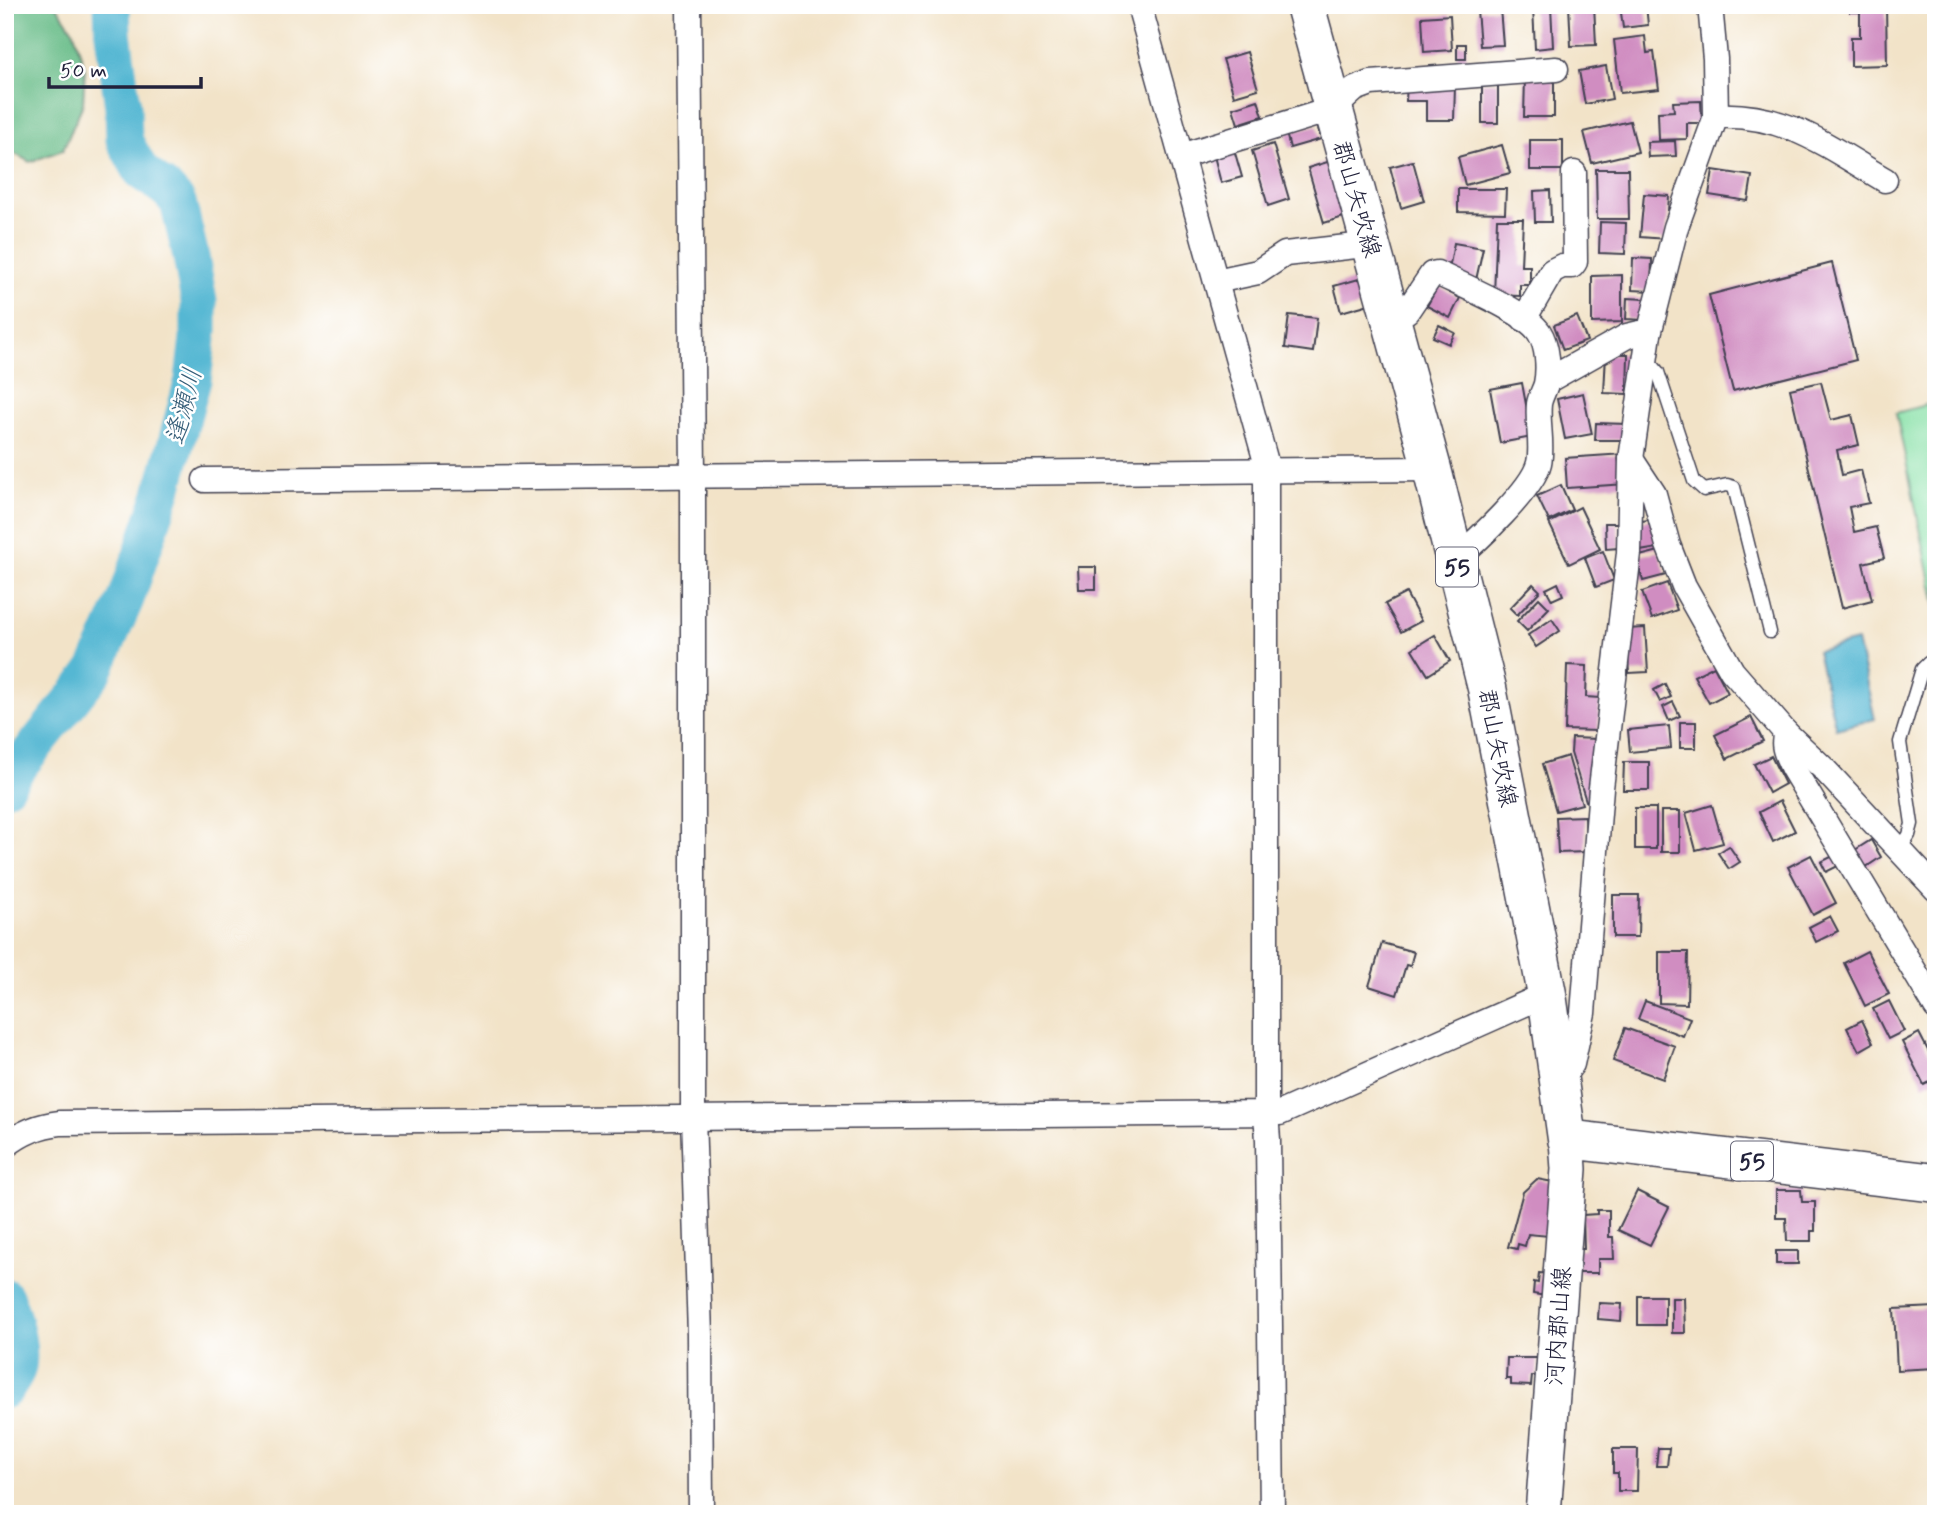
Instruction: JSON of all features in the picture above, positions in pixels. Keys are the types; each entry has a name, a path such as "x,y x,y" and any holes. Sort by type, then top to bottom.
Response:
{"main road":[{"name":"郡山矢吹線","path":"1305,5 1432,469 1487,688 1547,994 1567,1139"},
{"name":"55","path":"1567,1139 1936,1183"},
{"name":"河内郡山線","path":"1543,1514 1569,1169 1567,1139"}],"street":[{"path":"690,5 693,1116 701,1335 701,1514"},
{"path":"1139,5 1267,472 1266,1113 1272,1514"},
{"path":"1560,1080 1572,1064 1583,1013 1601,788 1629,553 1632,459 1649,334 1676,228 1716,116 1710,5"},
{"path":"1181,156 1332,110 1355,89 1371,83 1556,69"},
{"path":"1716,116 1740,114 1795,128 1885,180"},
{"path":"1524,319 1552,271 1562,266 1572,266 1575,262 1574,173"},
{"path":"1216,281 1258,272 1285,254 1356,246 1369,242"},
{"path":"1391,321 1406,311 1432,274 1437,273 1501,304 1524,319 1538,330 1546,350 1547,380 1539,401 1539,465 1534,476 1482,538 1455,559"},
{"path":"1547,380 1627,335 1640,332 1649,334"},
{"path":"1632,459 1654,494 1668,545 1684,586 1732,671 1786,733 1823,768 1936,889"},
{"path":"205,480 1432,469"},
{"path":"1786,733 1783,740 1784,749 1792,767 1936,1007"},
{"path":"5,1146 33,1130 60,1123 1280,1113 1547,994"}],"lane":[{"path":"1645,362 1658,372 1694,481 1704,490 1727,485 1734,487 1770,632"},
{"path":"1899,851 1912,824 1901,754 1901,734 1922,669 1928,663 1936,662"}],"green space":[{"path":"5,5 56,5 74,32 85,69 83,104 63,150 30,162 5,149"},
{"path":"1936,402 1936,606 1896,413"}],"water":[{"path":"1857,641 1875,719 1836,729 1817,651"}],"building":[{"path":"1569,5 1594,5 1596,45 1571,46"},
{"path":"1620,5 1646,5 1648,25 1623,28"},
{"path":"1850,5 1886,5 1887,65 1851,66 1851,37 1860,37 1860,12 1850,12"},
{"path":"1551,6 1553,47 1535,49 1533,7"},
{"path":"1500,8 1503,45 1480,46 1477,10"},
{"path":"1450,15 1452,50 1424,52 1422,17"},
{"path":"1645,36 1647,53 1654,52 1659,89 1620,93 1614,40"},
{"path":"1457,44 1466,44 1466,59 1457,59"},
{"path":"1247,52 1258,89 1234,96 1223,59"},
{"path":"1606,66 1612,99 1585,104 1579,71"},
{"path":"1525,77 1554,78 1554,117 1524,117"},
{"path":"1482,82 1498,82 1498,123 1482,123"},
{"path":"1407,84 1455,85 1454,120 1426,120 1426,101 1406,101"},
{"path":"1258,100 1263,116 1238,124 1233,108"},
{"path":"1701,101 1702,123 1687,123 1687,139 1659,140 1658,112 1674,111 1673,102"},
{"path":"1630,121 1638,152 1592,163 1584,132"},
{"path":"1317,125 1321,139 1290,148 1286,133"},
{"path":"1530,140 1563,140 1563,170 1530,170"},
{"path":"1675,141 1676,156 1648,157 1647,142"},
{"path":"1273,144 1289,199 1268,206 1252,151"},
{"path":"1502,145 1510,173 1465,185 1458,157"},
{"path":"1233,146 1242,177 1221,183 1213,152"},
{"path":"1334,160 1350,215 1324,223 1308,168"},
{"path":"1413,161 1424,201 1401,208 1390,167"},
{"path":"1596,169 1628,169 1629,219 1597,219"},
{"path":"1713,170 1752,176 1748,201 1709,195"},
{"path":"1458,189 1506,189 1505,213 1458,212"},
{"path":"1550,190 1551,222 1535,222 1534,191"},
{"path":"1644,194 1669,196 1666,239 1640,237"},
{"path":"1497,219 1523,219 1521,266 1530,266 1530,285 1520,285 1520,296 1494,295"},
{"path":"1600,222 1626,223 1625,254 1599,253"},
{"path":"1454,243 1483,248 1476,280 1448,275"},
{"path":"1633,258 1652,259 1651,291 1632,290"},
{"path":"1832,263 1856,360 1733,391 1709,295"},
{"path":"1622,275 1622,322 1592,323 1592,276"},
{"path":"1366,277 1373,303 1341,312 1334,286"},
{"path":"1438,286 1460,298 1450,318 1427,306"},
{"path":"1627,298 1645,299 1644,320 1626,319"},
{"path":"1289,315 1317,318 1313,352 1285,348"},
{"path":"1577,316 1587,341 1563,350 1554,325"},
{"path":"1439,325 1455,333 1449,344 1433,337"},
{"path":"1606,354 1628,354 1627,394 1604,393"},
{"path":"1821,382 1831,420 1852,415 1859,445 1837,450 1842,475 1861,470 1869,503 1849,507 1854,532 1876,527 1884,558 1863,563 1872,600 1842,608 1790,389"},
{"path":"1522,383 1532,437 1500,443 1490,389"},
{"path":"1583,393 1592,434 1565,439 1557,399"},
{"path":"1596,423 1627,424 1627,440 1595,440"},
{"path":"1624,454 1626,484 1567,488 1565,458"},
{"path":"1561,485 1572,510 1549,521 1537,496"},
{"path":"1580,507 1600,549 1569,564 1549,523"},
{"path":"1654,519 1658,548 1640,551 1636,522"},
{"path":"1605,523 1618,523 1619,548 1606,549"},
{"path":"1603,551 1614,580 1596,587 1585,558"},
{"path":"1659,551 1666,575 1643,581 1636,557"},
{"path":"1078,567 1096,567 1096,589 1079,589"},
{"path":"1558,583 1563,595 1552,600 1546,589"},
{"path":"1667,583 1677,610 1652,619 1642,592"},
{"path":"1533,584 1540,591 1517,615 1510,608"},
{"path":"1406,593 1421,621 1401,632 1385,604"},
{"path":"1539,598 1549,608 1527,631 1517,621"},
{"path":"1552,619 1560,631 1536,647 1528,635"},
{"path":"1645,628 1648,672 1629,673 1626,629"},
{"path":"1435,635 1450,661 1428,675 1412,649"},
{"path":"1567,665 1587,666 1586,697 1600,698 1598,731 1565,730"},
{"path":"1714,666 1728,693 1709,703 1694,676"},
{"path":"1665,684 1671,697 1660,702 1654,690"},
{"path":"1673,702 1680,716 1669,721 1663,707"},
{"path":"1751,717 1763,741 1727,759 1715,735"},
{"path":"1680,722 1696,722 1696,748 1680,748"},
{"path":"1669,726 1671,748 1630,752 1628,730"},
{"path":"1572,738 1597,739 1594,801 1586,801 1571,753"},
{"path":"1568,756 1582,804 1556,811 1542,764"},
{"path":"1771,756 1785,784 1769,793 1754,764"},
{"path":"1624,762 1649,762 1649,790 1623,790"},
{"path":"1780,801 1795,831 1773,842 1759,812"},
{"path":"1712,805 1723,843 1696,850 1686,813"},
{"path":"1635,808 1656,808 1656,849 1635,849"},
{"path":"1661,811 1680,811 1680,852 1661,852"},
{"path":"1585,816 1586,852 1558,853 1556,817"},
{"path":"1871,840 1881,857 1866,867 1855,850"},
{"path":"1729,846 1740,862 1729,869 1718,853"},
{"path":"1837,854 1842,864 1826,872 1821,862"},
{"path":"1811,855 1836,903 1813,915 1788,867"},
{"path":"1613,895 1639,895 1638,937 1613,937"},
{"path":"1830,916 1838,931 1816,942 1809,927"},
{"path":"1382,943 1414,952 1410,966 1406,965 1397,995 1369,986"},
{"path":"1867,951 1889,994 1865,1006 1844,963"},
{"path":"1659,952 1688,952 1687,1004 1659,1003"},
{"path":"1645,1001 1690,1018 1683,1036 1638,1019"},
{"path":"1889,1001 1904,1031 1888,1039 1873,1009"},
{"path":"1862,1020 1873,1043 1859,1051 1847,1028"},
{"path":"1625,1028 1675,1046 1663,1079 1613,1061"},
{"path":"1919,1033 1936,1066 1936,1079 1924,1085 1902,1042"},
{"path":"1537,1179 1553,1182 1549,1236 1528,1234 1525,1246 1518,1244 1517,1249 1508,1247 1523,1192"},
{"path":"1776,1190 1801,1190 1802,1202 1815,1202 1815,1231 1811,1231 1811,1241 1787,1241 1786,1218 1776,1218"},
{"path":"1637,1191 1669,1207 1650,1245 1618,1230"},
{"path":"1597,1210 1609,1210 1609,1237 1613,1237 1614,1259 1598,1259 1598,1273 1578,1273 1577,1249 1584,1249 1583,1215 1597,1214"},
{"path":"1776,1251 1798,1251 1798,1264 1776,1264"},
{"path":"1539,1273 1548,1274 1546,1296 1533,1294 1534,1282 1538,1283"},
{"path":"1638,1296 1665,1296 1665,1325 1638,1325"},
{"path":"1672,1298 1684,1298 1685,1333 1672,1333"},
{"path":"1599,1303 1622,1304 1621,1321 1598,1319"},
{"path":"1936,1307 1936,1368 1897,1370 1894,1309"},
{"path":"1507,1358 1538,1358 1537,1376 1532,1376 1531,1386 1511,1385 1511,1379 1506,1379"},
{"path":"1658,1448 1669,1448 1667,1466 1656,1466"},
{"path":"1613,1449 1638,1449 1637,1491 1618,1491 1618,1473 1613,1473"}],"waterway":[{"name":"逢瀬川","path":"5,787 94,672 126,599 162,494 193,380 199,330 199,301 191,257 178,202 167,190 141,171 124,140 112,5"},
{"name":"逢瀬川","path":"5,1297 14,1323 19,1353 17,1370 5,1390"}]}
